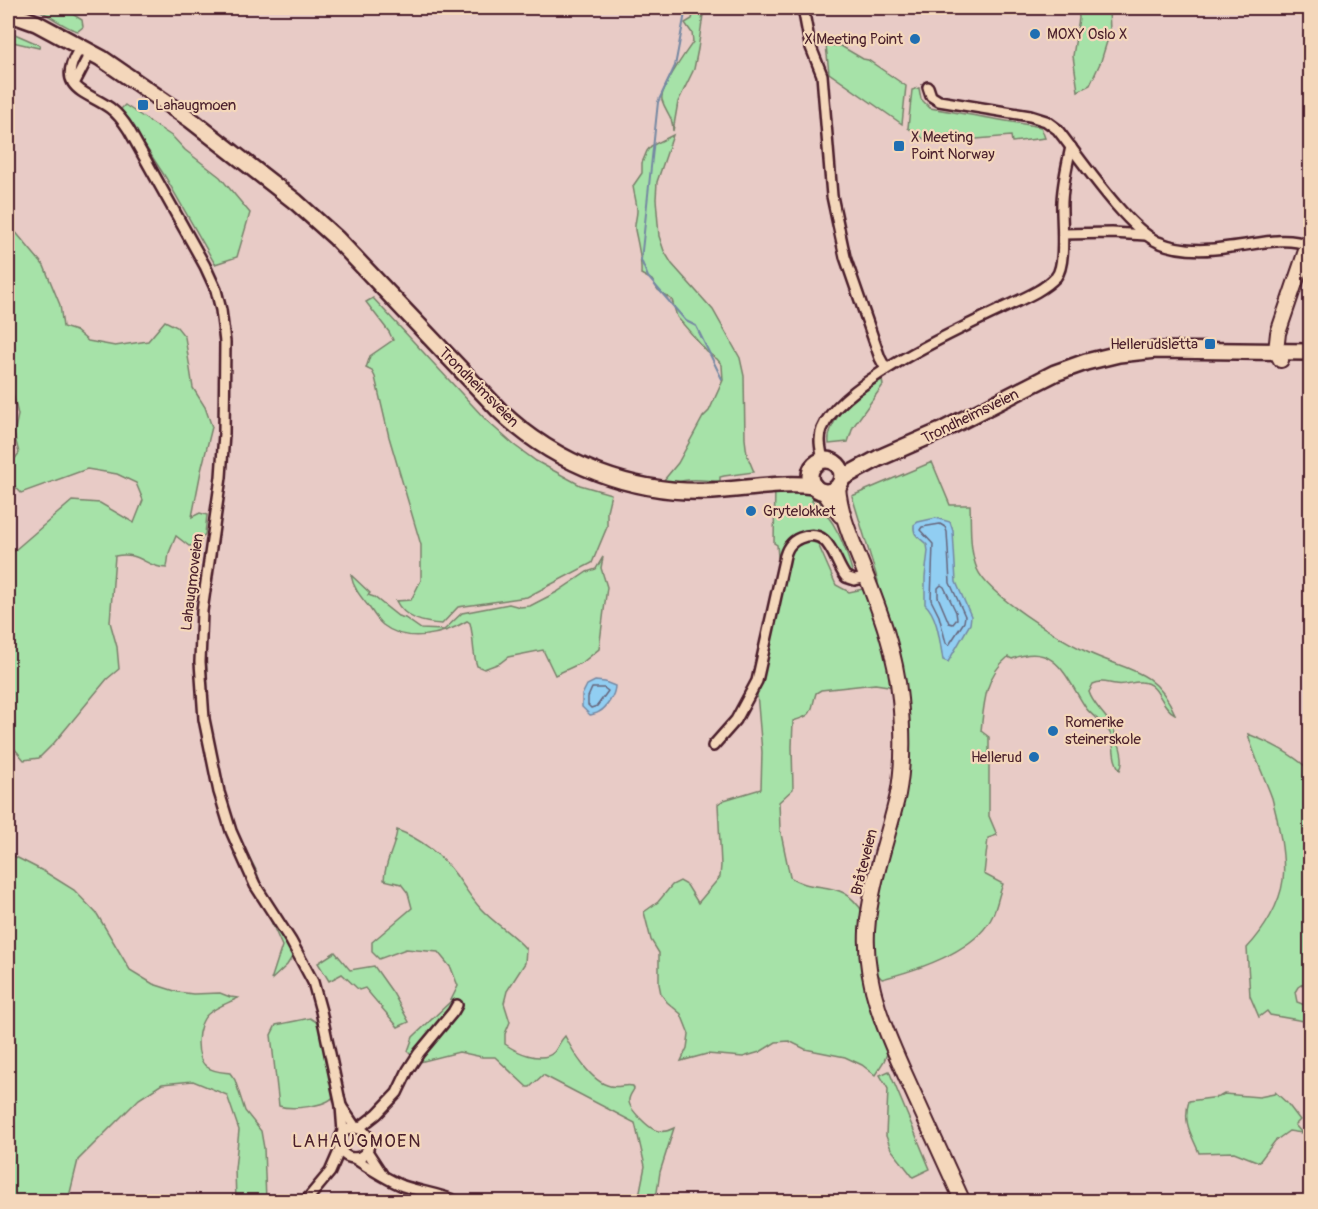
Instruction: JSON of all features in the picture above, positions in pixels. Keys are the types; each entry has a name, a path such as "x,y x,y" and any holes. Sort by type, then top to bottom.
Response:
{"main road":[{"name":"Trondheimsveien","path":"8,14 84,54 213,145 244,162 282,190 323,226 500,411 529,436 550,450 603,474 632,483 657,488 699,491 828,480 927,438 1070,367 1126,353 1181,349 1281,354 1311,352"},
{"path":"1281,354 1284,318 1309,242"},
{"name":"Trondheimsveien","path":"1281,354 1311,360"},
{"path":"823,460 816,464 828,480"},
{"name":"Bråteveien","path":"828,480 867,577 892,652 900,697 902,730 898,790 874,884 868,921 867,952 871,983 887,1034 963,1202"}],"street":[{"path":"803,8 810,45 822,75 832,196 845,257 880,358 886,369"},
{"name":"Lahaugmoveien","path":"84,54 69,69 74,84 81,92 113,110 129,130 205,266 218,296 224,334 224,433 221,477 202,610 200,662 204,719 219,792 231,831 255,885 291,941 313,982 341,1106 343,1132"},
{"path":"928,87 931,96 939,101 1030,116 1046,121 1057,129 1126,217 1146,236 1158,242 1185,250 1218,249 1283,241 1309,242"},
{"path":"823,460 820,440 822,428 846,400 871,379 1045,286 1056,276 1060,270 1063,234 1062,201 1071,147"},
{"path":"1063,234 1112,233 1146,236"},
{"path":"713,746 736,720 757,681 784,560 791,543 805,536 820,538 832,549 846,577 855,580 867,577"},
{"path":"305,1202 330,1172 340,1149 339,1140 343,1132 357,1128 377,1114 397,1094 410,1066 457,1005"},
{"name":"Lahaugmoveien","path":"341,1106 357,1128"},
{"path":"330,1172 352,1158 362,1157 368,1151 370,1144 368,1136 377,1114"},
{"path":"357,1128 368,1136"},
{"path":"340,1149 343,1153 402,1185 458,1202"},
{"path":"368,1151 382,1174"}],"green space":[{"path":"35,8 63,8 82,20 83,27 78,31 74,30"},
{"path":"685,8 704,8 694,69 678,102 673,131 671,118 665,108 662,95 693,42 692,33 685,23 692,19 693,15"},
{"path":"1078,8 1109,8 1110,32 1101,61 1090,85 1078,91 1073,56 1079,18"},
{"path":"8,31 40,45 39,48 8,41"},
{"path":"826,45 841,46 868,60 906,86 902,124 829,73"},
{"path":"919,88 921,99 930,108 1041,127 1045,138 1012,142 1011,136 930,143 908,128 912,90"},
{"path":"125,105 173,137 185,150 220,177 250,213 237,257 215,264 166,178 121,109"},
{"path":"673,135 657,182 659,236 672,264 713,310 740,358 744,376 745,439 747,455 754,472 720,477 720,481 682,481 660,491 659,486 678,463 703,417 709,411 723,380 722,365 707,352 677,317 672,300 658,290 652,280 641,274 635,230 637,208 633,186 642,173 642,163 647,151 651,146"},
{"path":"8,223 44,266 60,305 63,327 76,331 88,341 115,346 148,341 165,321 177,327 185,337 193,388 205,407 212,427 192,517 200,513 207,515 205,534 197,545 189,546 176,536 169,553 167,568 153,565 137,557 115,556 110,622 117,647 119,669 107,679 39,758 24,760 8,741 8,556 72,501 100,503 134,523 143,500 136,483 117,474 87,469 21,493 8,479 8,468 19,453 14,434 18,415 8,379"},
{"path":"373,298 487,421 514,445 536,461 580,485 611,494 607,511 607,527 592,563 527,597 458,607 442,624 428,623 404,612 396,601 411,600 421,580 421,545 389,437 375,377 372,371 366,368 370,356 393,340 366,302"},
{"path":"878,380 882,380 883,385 853,427 848,442 829,444 829,435 838,416 853,399"},
{"path":"932,462 950,505 970,505 974,561 984,579 995,591 1025,615 1073,645 1148,678 1167,698 1175,714 1147,683 1102,682 1093,684 1089,692 1108,720 1119,745 1122,759 1120,770 1109,731 1086,708 1058,666 1039,655 1012,659 1008,657 1000,664 990,681 981,731 989,737 989,816 997,835 988,838 984,874 1003,884 996,908 985,928 974,939 945,957 882,979 873,970 894,1037 875,1075 862,1065 845,1057 805,1049 789,1041 776,1042 760,1052 743,1057 707,1054 681,1061 687,1048 689,1034 681,1014 661,994 659,953 651,940 644,912 658,902 672,885 680,881 687,885 698,903 720,877 718,804 724,800 761,789 762,752 755,669 779,569 777,545 774,543 775,486 813,493 829,505 824,506 813,498 812,501 820,507 833,524 847,554 853,574 849,574 838,555 811,534 810,541 818,544 836,585 849,592 877,586 878,581 852,496","holes":["875,684 895,687 900,789 867,917 848,895 830,888 796,881 790,877 780,829 779,802 793,789 793,721 810,712 816,693 821,690"]},
{"path":"603,557 601,568 607,587 599,649 583,662 555,675 543,650 508,657 484,669 477,666 470,623 467,621 447,630 425,635 414,636 393,631 376,617 358,592 351,575 370,593 368,595 374,597 398,616 421,629 444,630 462,613 509,604 520,607 530,606 596,569"},
{"path":"205,631 208,693 205,708 227,814 256,870 263,890 297,949 287,965 271,980 282,946 230,829 200,690"},
{"path":"1248,734 1281,749 1310,770 1308,798 1310,979 1298,987 1295,992 1297,1002 1310,1007 1310,1022 1270,1015 1267,1011 1259,1017 1250,996 1247,948 1265,925 1275,907 1284,871 1277,817"},
{"path":"397,830 422,842 437,854 481,909 526,949 525,963 507,991 504,1003 510,1022 505,1034 505,1044 529,1056 543,1057 554,1052 565,1036 578,1058 596,1079 610,1086 633,1086 634,1089 629,1098 630,1104 633,1111 645,1123 658,1131 668,1131 674,1128 660,1172 657,1192 652,1201 638,1201 645,1166 635,1123 543,1075 527,1087 495,1057 459,1052 420,1062 408,1051 413,1037 450,1002 458,986 451,968 438,952 406,949 379,959 372,952 372,942 412,908 408,893 401,884 384,880"},
{"path":"8,853 74,890 97,914 130,970 153,984 178,992 220,993 238,998 215,1009 204,1019 199,1033 198,1049 207,1067 215,1071 230,1073 235,1080 245,1111 261,1131 266,1201 236,1201 235,1169 239,1130 227,1095 193,1081 162,1084 139,1099 78,1160 68,1201 8,1201"},
{"path":"335,952 350,970 374,966 393,993 409,1022 398,1027 365,988 359,990 342,974 329,981 318,963"},
{"path":"310,1018 319,1027 334,1096 324,1103 308,1107 279,1106 271,1035 276,1025"},
{"path":"889,1071 930,1169 913,1177 891,1149 886,1136 888,1089 880,1075"},
{"path":"1275,1092 1300,1120 1295,1125 1302,1133 1289,1131 1275,1141 1259,1162 1234,1152 1199,1153 1187,1122 1189,1101 1219,1097 1224,1094 1259,1097"}],"water":[{"path":"936,518 950,522 953,531 956,582 971,616 970,624 948,662 943,660 936,623 925,604 927,545 914,529 914,525 918,522"},
{"path":"595,681 615,686 615,689 605,707 590,715 582,707 582,695 587,685"}],"waterway":[{"path":"686,8 675,66 658,102 641,260 648,277 686,321 696,326 722,379"}],"place":[{"name":"MOXY Oslo X","path":"1035,34"},
{"name":"X Meeting Point","path":"915,39"},
{"name":"Lahaugmoen","path":"143,105"},
{"name":"X Meeting Point Norway","path":"899,146"},
{"name":"Hellerudsletta","path":"1210,344"},
{"name":"Grytelokket","path":"751,511"},
{"name":"Romerike steinerskole","path":"1053,731"},
{"name":"Hellerud","path":"1034,757"}],"district":[{"name":"LAHAUGMOEN","path":"357,1141"}]}
